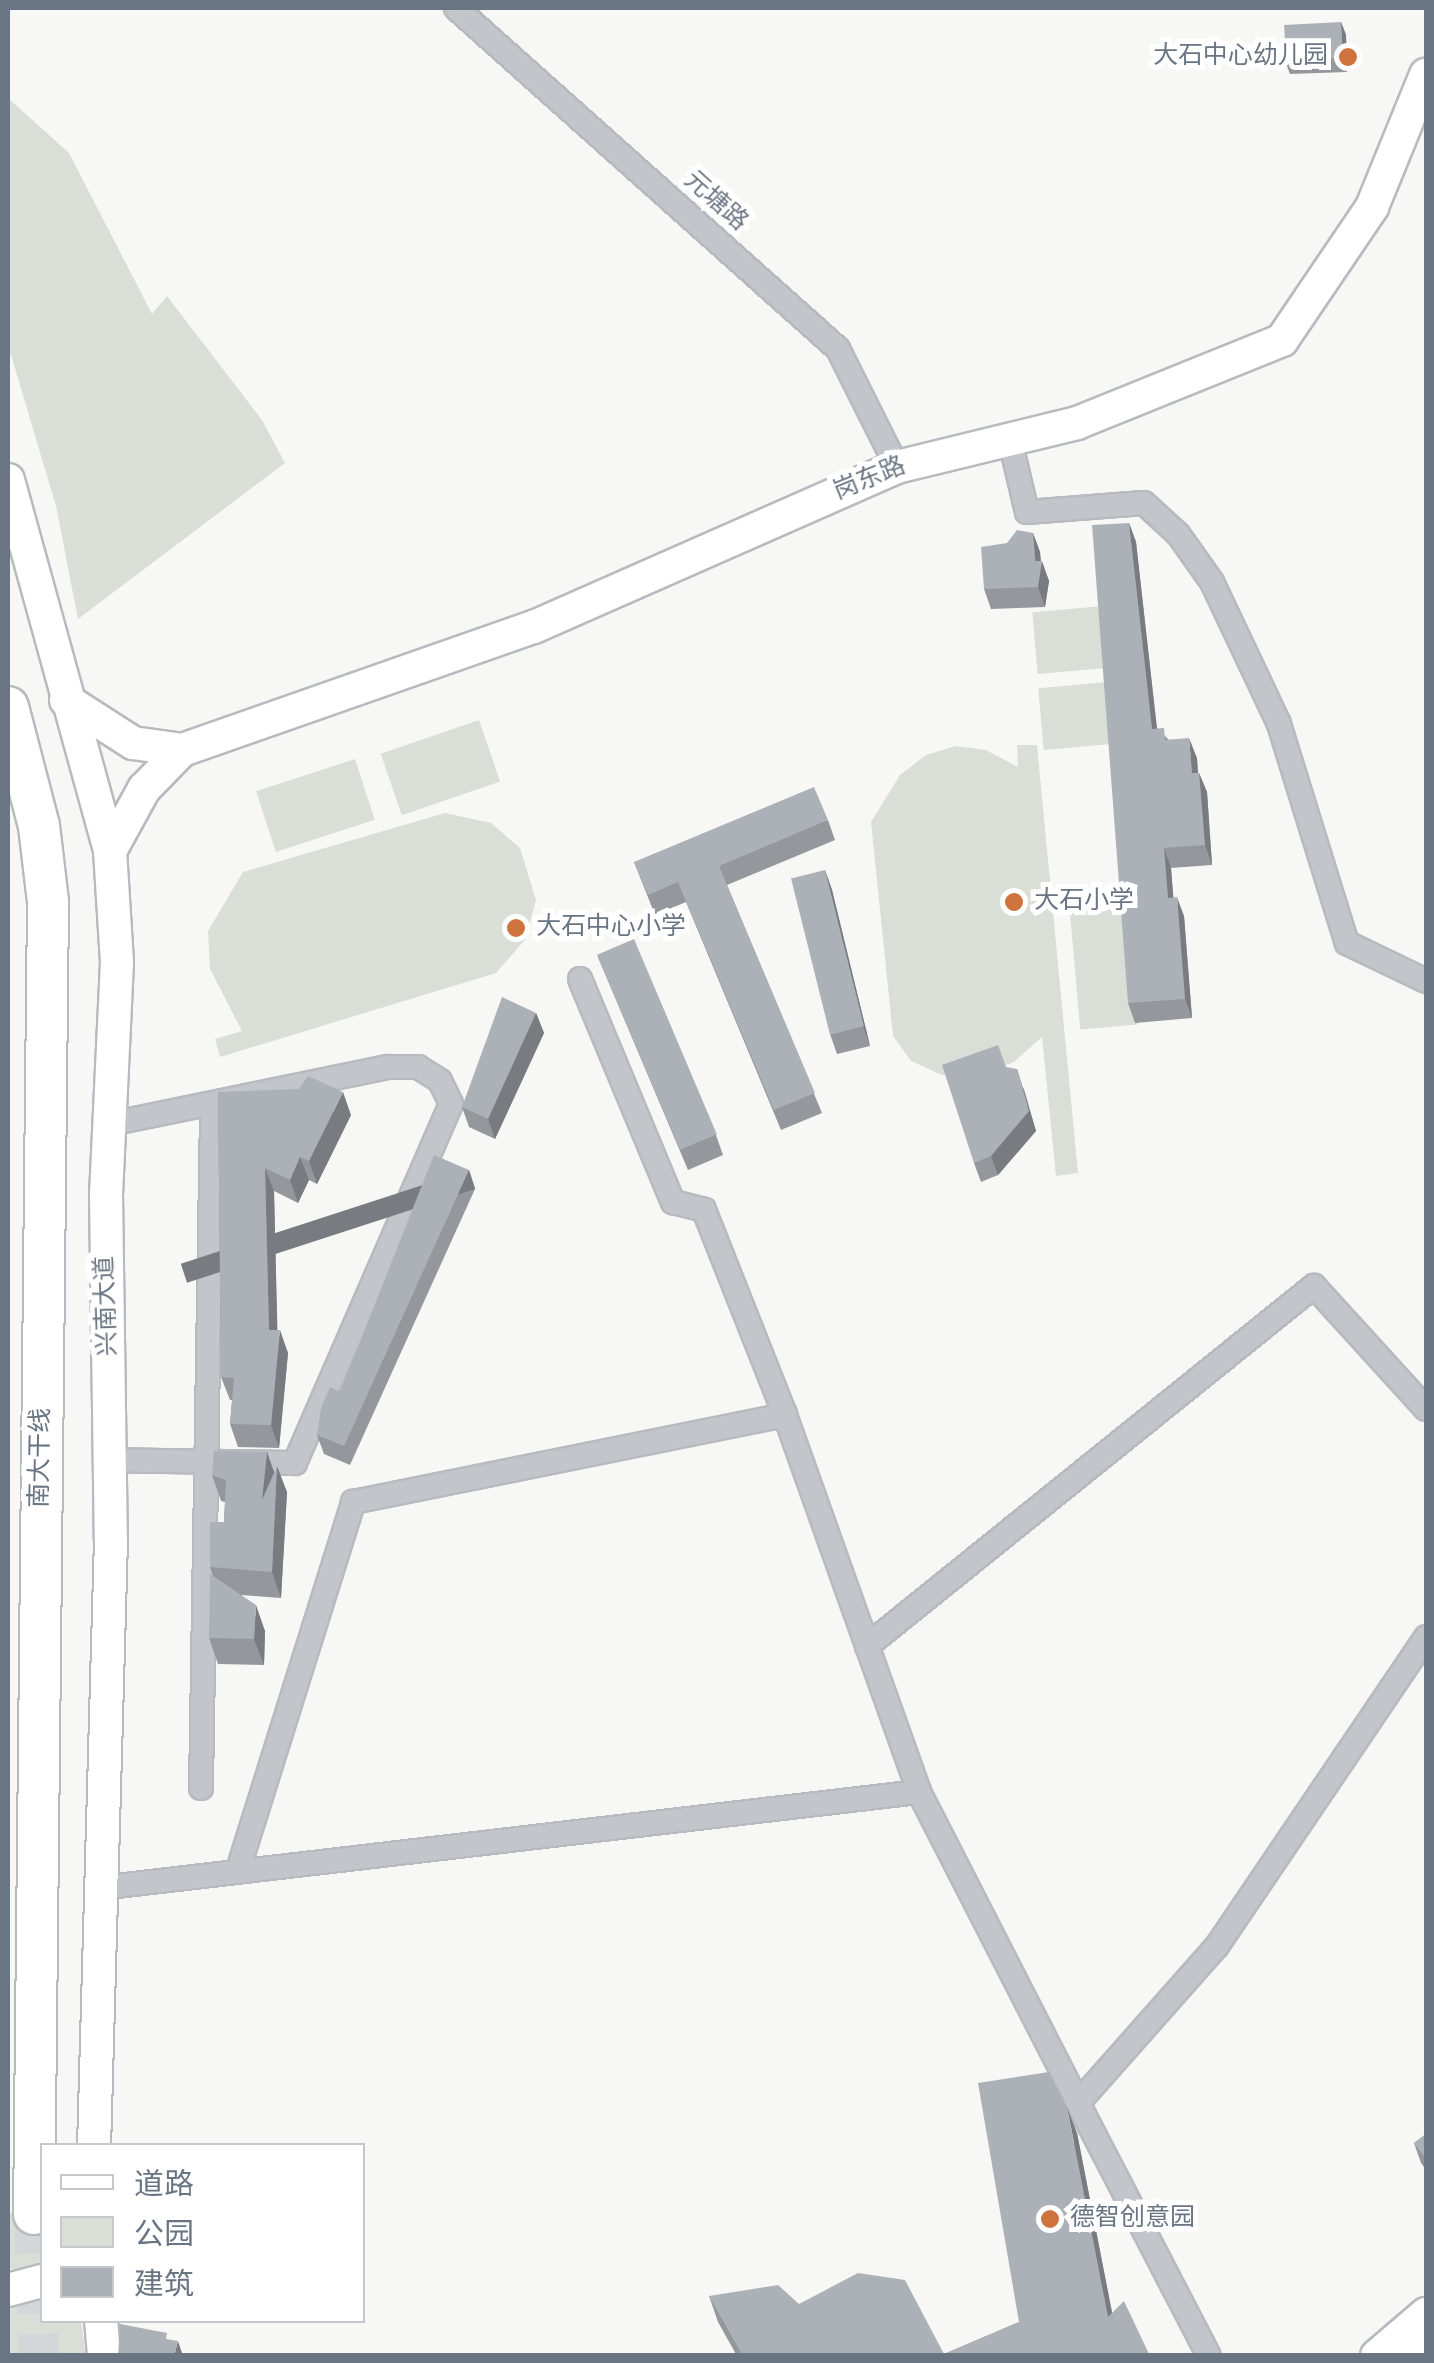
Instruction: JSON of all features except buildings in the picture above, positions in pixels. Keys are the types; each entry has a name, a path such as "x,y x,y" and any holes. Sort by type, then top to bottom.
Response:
{"highway":[{"name":"南大干线","path":"8,707 39,826 48,902 34,2214"}],"main road":[{"name":"岗东路","path":"182,750 534,627 897,466 1009,436 1078,423 1282,340 1372,207 1426,75"},
{"name":"兴南大道","path":"8,480 110,851 117,962 110,1124 112,1460 94,2143"},
{"path":"66,700 133,743 182,750"},
{"path":"110,851 144,789 182,750"},
{"path":"8,2290 40,2281"},
{"path":"1377,2356 1426,2314"},
{"path":"101,2323 104,2356"},
{"path":"1417,2356 1426,2348"}],"street":[{"name":"元塘路","path":"456,8 838,349 897,466"},
{"path":"1009,436 1027,512 1144,503 1178,534 1212,582 1279,724 1348,942 1426,982"},
{"path":"580,979 673,1202 704,1210 785,1415 919,1792 1209,2356"},
{"path":"110,1124 212,1108 280,1088 418,1067 440,1081 450,1104 295,1464 112,1460"},
{"path":"201,1788 212,1108"},
{"path":"867,1646 1314,1286 1426,1410"},
{"path":"238,1870 353,1502 785,1415"},
{"path":"1078,2103 1217,1946 1426,1637"},
{"path":"100,1888 919,1792"}],"green space":[{"path":"8,98 69,153 152,314 167,296 262,420 285,463 78,619 56,506 8,345"},
{"path":"1103,606 1108,668 1038,674 1032,612"},
{"path":"1109,682 1114,744 1044,750 1038,688"},
{"path":"479,720 500,781 402,815 381,754"},
{"path":"1017,745 1037,745 1078,1173 1056,1176 1042,1037 1014,1062 978,1075 942,1075 911,1061 893,1036 871,822 900,775 926,755 956,746 986,750 1018,767"},
{"path":"355,759 375,820 276,852 256,791"},
{"path":"445,813 491,823 520,848 536,900 525,940 496,973 220,1057 215,1039 242,1031 210,969 208,931 243,872"},
{"path":"1127,899 1138,1025 1080,1030 1069,904"},
{"path":"8,2213 40,2213 40,2269 8,2269"},
{"path":"40,2299 40,2323 81,2323 86,2355 8,2355 8,2307"}],"tunnel":[{"path":"34,2214 39,2356"}],"place":[{"name":"大石中心幼儿园","path":"1348,57"},
{"name":"大石小学","path":"1014,902"},
{"name":"大石中心小学","path":"516,928"},
{"name":"德智创意园","path":"1050,2219"}]}
